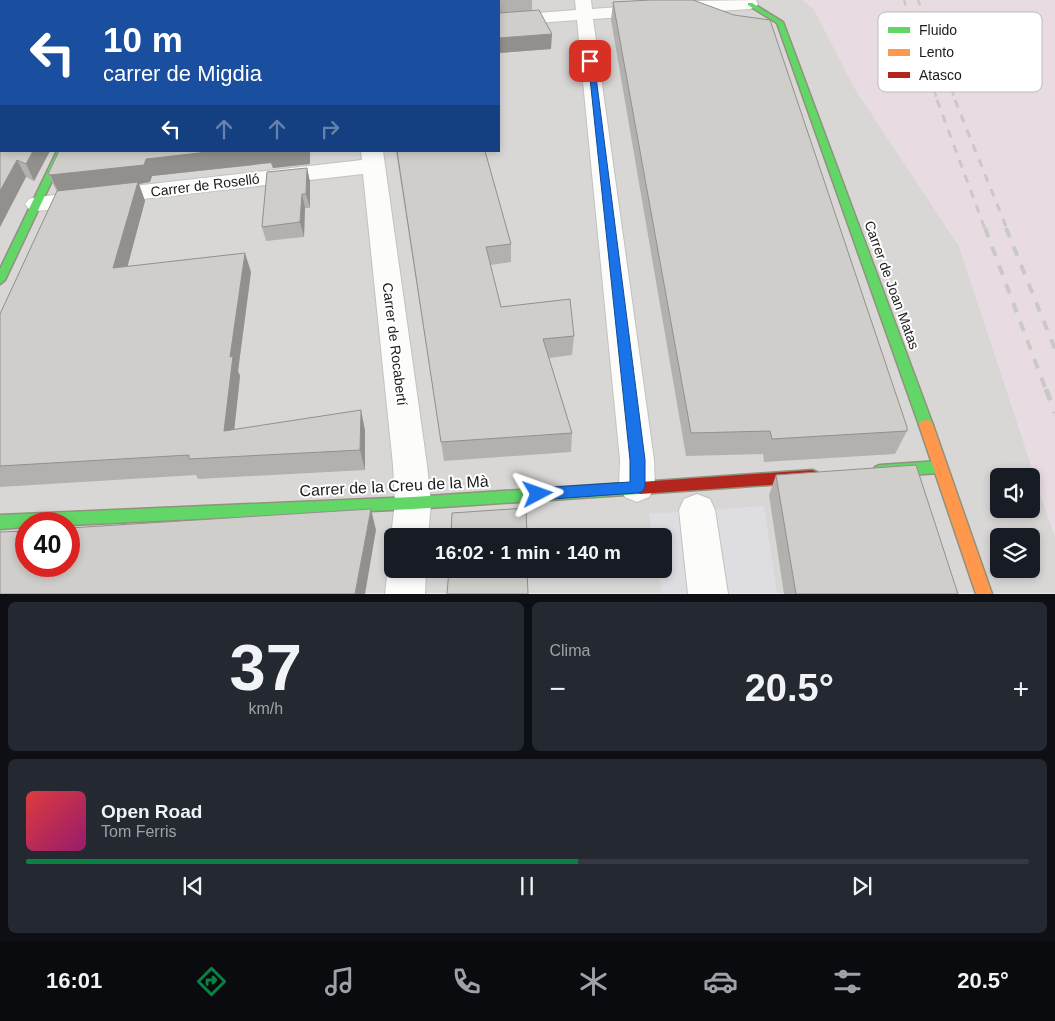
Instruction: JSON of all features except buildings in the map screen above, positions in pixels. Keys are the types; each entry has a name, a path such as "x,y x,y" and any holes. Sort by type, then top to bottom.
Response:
{"street":[{"path":"500,21 584,7 749,2"},
{"name":"Carrer de Joan Matas","path":"749,2 780,22 927,428 984,594"},
{"path":"584,7 638,460 637,487"},
{"path":"0,280 62,152"},
{"name":"Carrer de Roselló","path":"37,204 372,158"},
{"name":"Carrer de Rocabertí","path":"372,158 410,465 413,503 411,528"},
{"path":"864,472 939,467"},
{"name":"Carrer de la Creu de la Mà","path":"0,522 413,503 826,475"},
{"path":"697,510 708,594"},
{"path":"406,594 407,578"}],"shaded area":[{"path":"500,0 803,0 814,9 854,87 959,246 1032,468 990,468 990,518 1040,518 1040,492 1055,537 1055,593 0,593 0,152 500,152"},
{"path":"803,0 1055,0 1055,537 1040,492 1040,468 1032,468 959,246 854,87 814,9"},
{"path":"764,506 777,593 662,593 660,578 672,578 672,528 651,528 649,514"}],"railway":[{"path":"904,0 908,12"},
{"path":"918,0 922,12"},
{"path":"935,92 938,102"},
{"path":"952,92 956,102"},
{"path":"937,100 985,229"},
{"path":"955,100 1007,229"},
{"path":"985,228 1046,390"},
{"path":"1006,228 1055,349"},
{"path":"1046,389 1055,413"}],"traffic: fast":[{"path":"750,4 780,22 926,425"},
{"path":"0,280 62,152"},
{"path":"880,471 939,467"},
{"path":"0,522 413,503 640,488"}],"traffic: slow":[{"path":"926,425 984,594"}],"traffic: jam":[{"path":"640,488 812,476"}],"route":[{"path":"538,494 637,487 638,460 590,61"}]}
